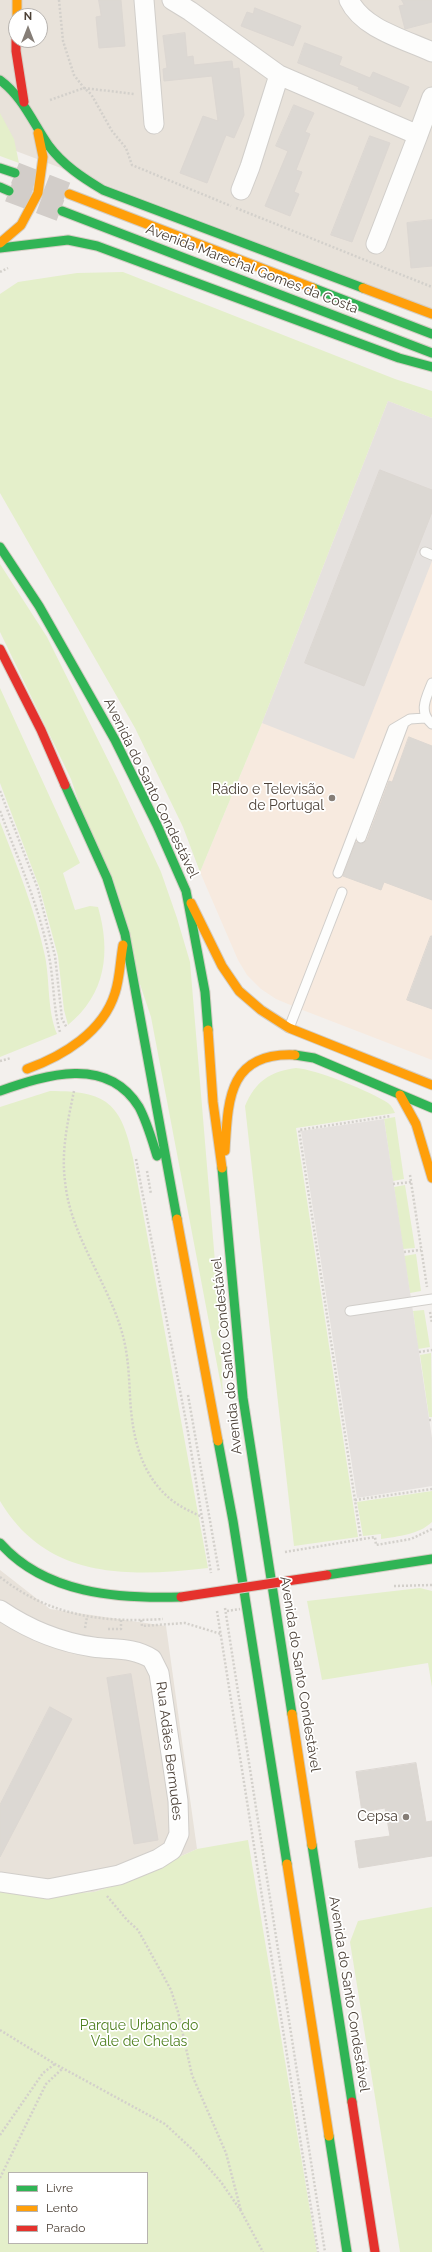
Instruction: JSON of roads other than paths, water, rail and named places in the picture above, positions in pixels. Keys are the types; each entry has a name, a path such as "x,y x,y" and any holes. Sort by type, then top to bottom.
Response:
{"main road":[{"path":"16,48 24,102"},
{"path":"0,80 24,102 54,152 81,177 104,190 432,314"},
{"path":"0,243 21,224 38,193 43,157 36,124"},
{"path":"0,168 15,173"},
{"name":"Avenida Marechal Gomes da Costa","path":"69,194 432,334"},
{"name":"Avenida Marechal Gomes da Costa","path":"62,211 432,353"},
{"path":"0,248 68,240 97,246 399,358 432,367"},
{"path":"389,297 432,325"},
{"name":"Avenida do Santo Condestável","path":"0,547 39,606 115,740 157,825 186,892 205,992 213,1102 224,1185 243,1398 375,2252"},
{"name":"Avenida do Santo Condestável","path":"0,650 41,730 104,870 125,934 178,1215 233,1521 347,2252"},
{"path":"186,892 222,966 240,991 261,1010 289,1028 432,1085"},
{"path":"21,1071 43,1064 72,1046 89,1032 113,998 125,934"},
{"path":"224,1185 227,1109 232,1089 242,1074 254,1062 270,1055 296,1053 314,1058 432,1108"},
{"path":"0,1091 46,1075 74,1073 96,1075 110,1081 125,1091 136,1103 178,1215"},
{"path":"400,1095 416,1124 432,1174"},
{"path":"0,1543 30,1567 55,1581 82,1590 111,1597 140,1599 181,1597 432,1558"},
{"path":"397,1564 418,1552"},
{"path":"397,1564 423,1570"}],"street":[{"path":"144,0 154,124"},
{"path":"172,0 190,10 279,75 418,135"},
{"path":"349,0 355,12 370,23 432,52"},
{"path":"241,190 250,167 279,75"},
{"path":"376,244 432,97"},
{"name":"Rua Adães Bermudes","path":"0,1610 21,1624 65,1642 93,1647 132,1650 152,1658 157,1665 178,1801 179,1834 172,1850 158,1859 119,1875 48,1889 0,1882"}],"lane":[{"path":"338,873 393,729 410,719 429,721 423,707 432,683"},
{"path":"362,838 404,723"},
{"path":"289,1028 342,892"},
{"path":"350,1311 430,1299"}],"tunnel":[{"path":"15,173 69,194"},
{"path":"9,191 62,211"}],"place":[{"name":"Rádio e Televisão de Portugal","path":"332,798"},
{"name":"Cepsa","path":"406,1817"}],"park label":[{"name":"Parque Urbano do Vale de Chelas","path":"139,2034"}]}
